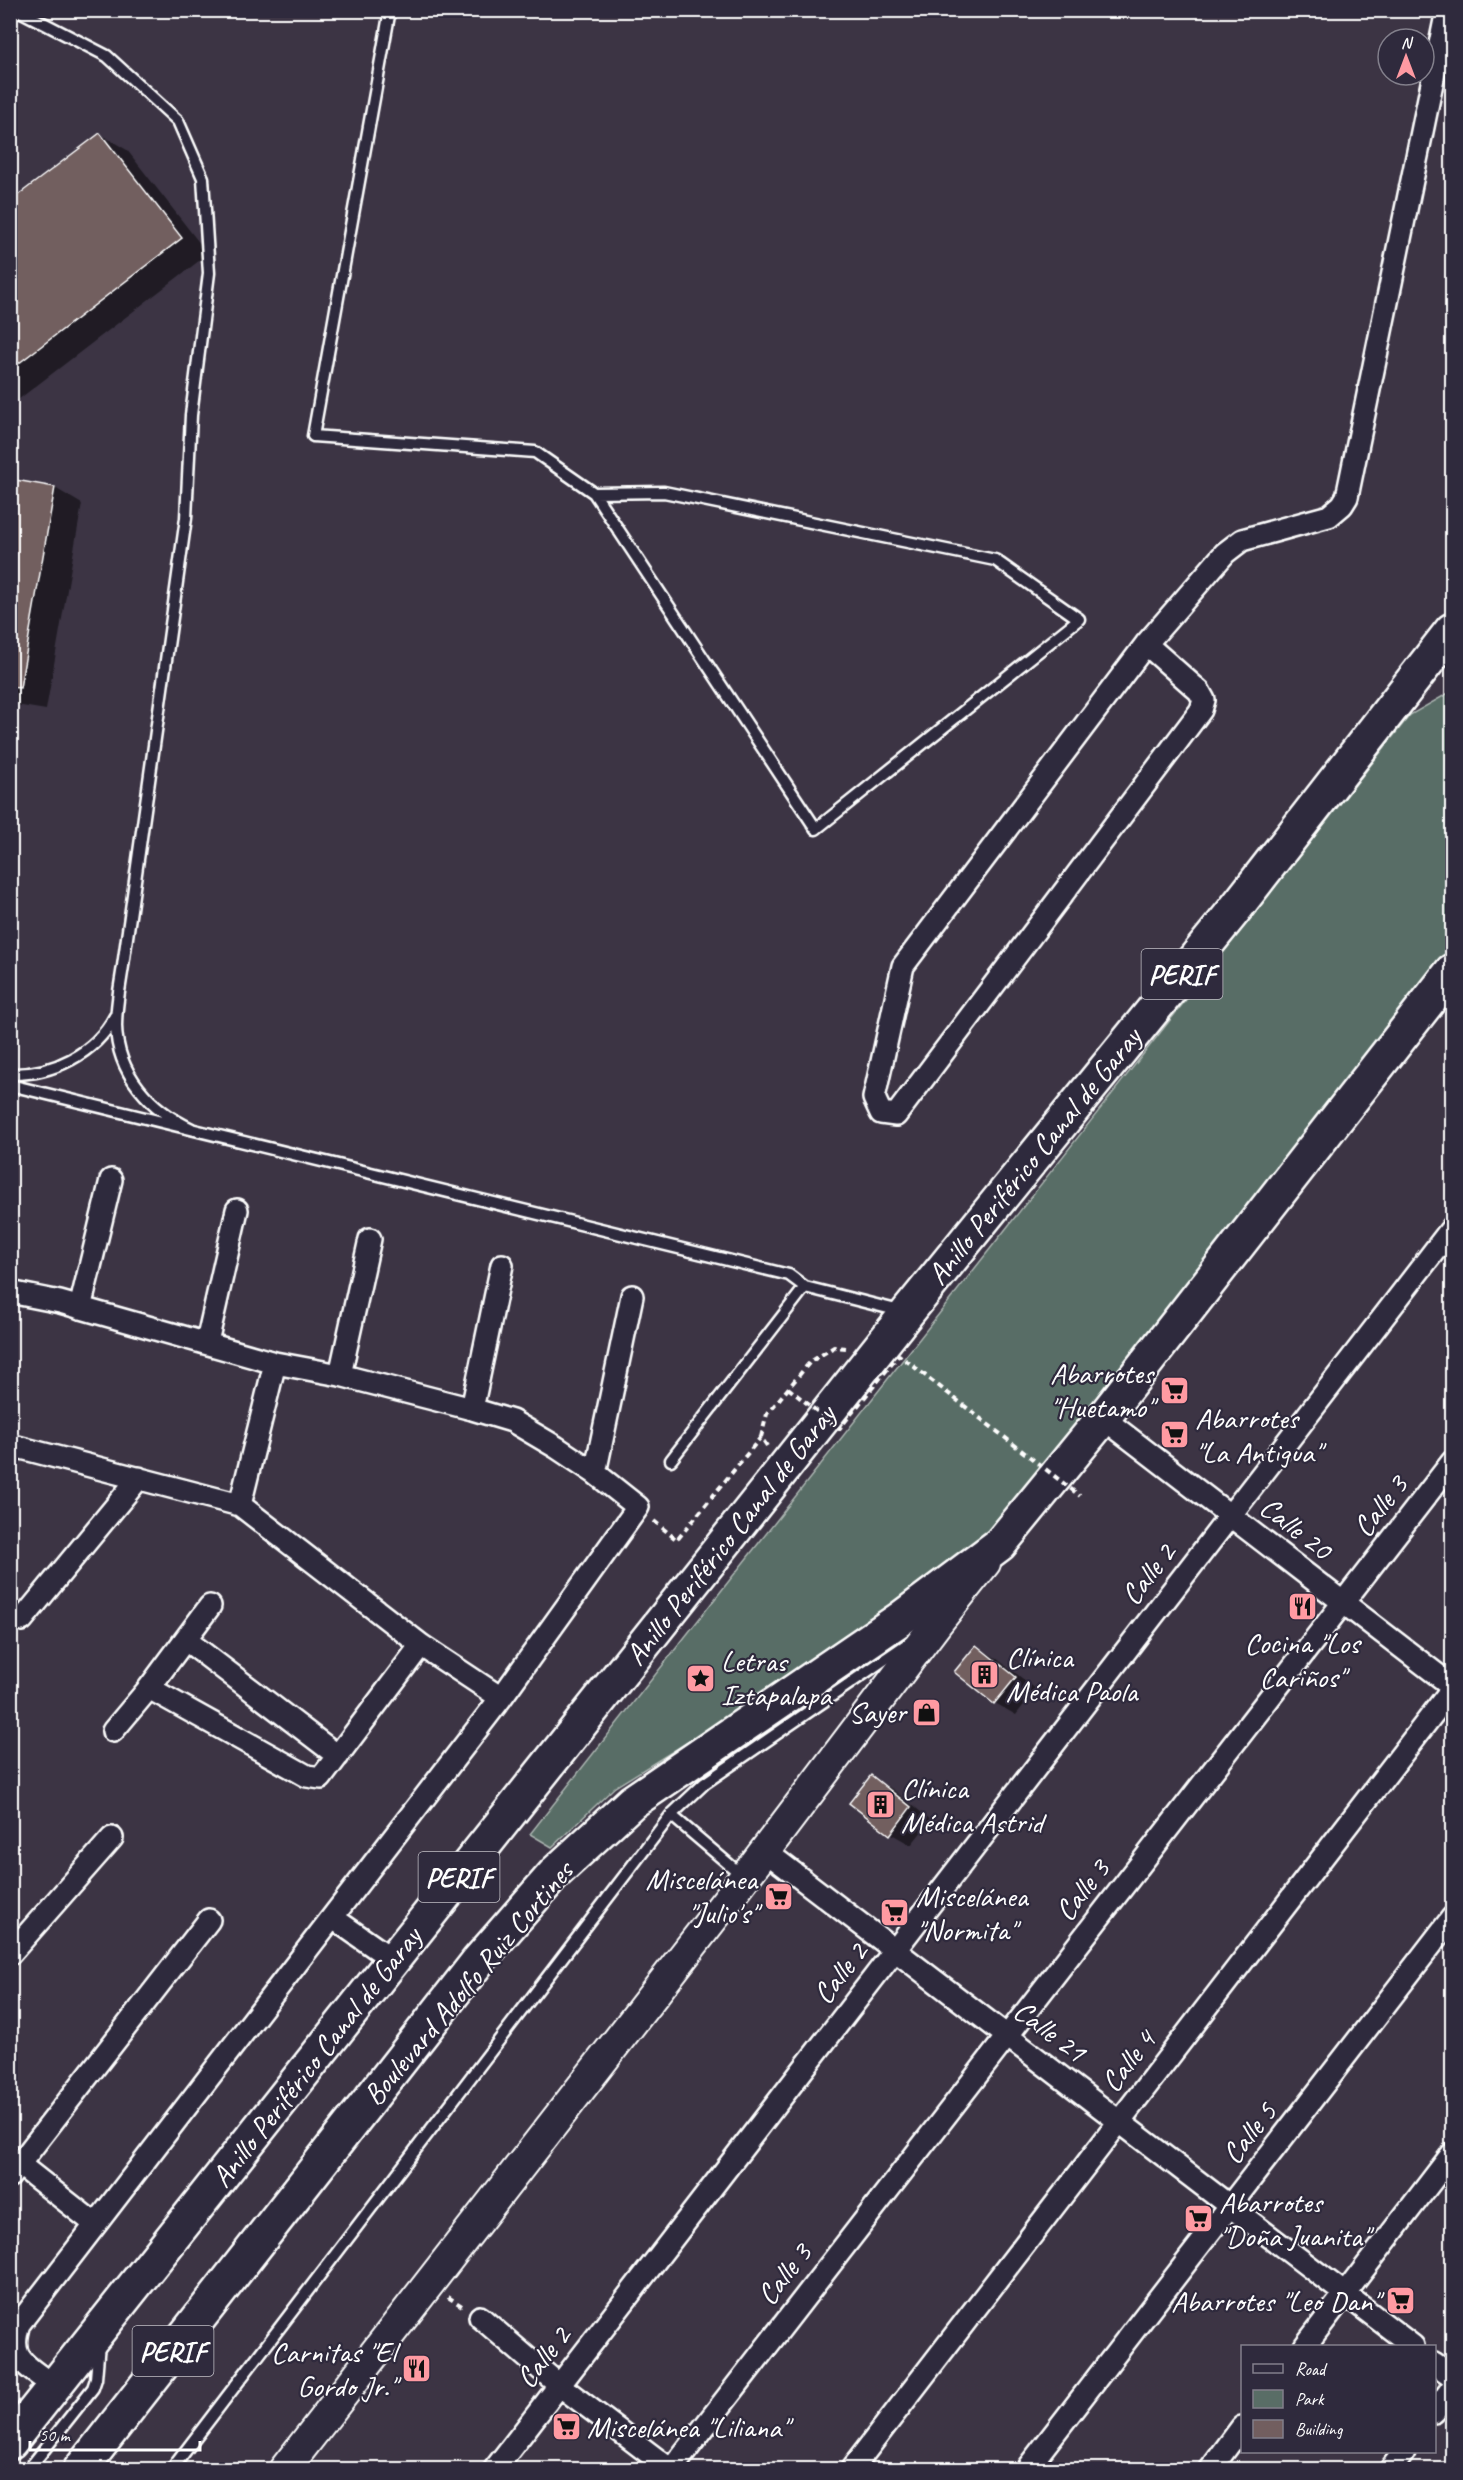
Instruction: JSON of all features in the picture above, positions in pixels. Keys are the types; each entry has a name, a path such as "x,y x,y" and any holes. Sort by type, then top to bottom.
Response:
{"highway":[{"name":"Anillo Periférico Canal de Garay","path":"10,2442 907,1312 1440,657 1452,630"},
{"name":"PERIF","path":"1000,1544 1103,1418 1452,971"},
{"name":"Boulevard Adolfo Ruiz Cortines","path":"80,2469 479,1960 556,1872 632,1802 900,1619 1000,1544"}],"main road":[{"name":"PERIF","path":"284,2469 745,1877 937,1623 1000,1544"}],"street":[{"path":"1146,644 1199,691 1204,700 1201,710 896,1115 881,1113 874,1098 903,966 1146,644 1225,553 1242,540 1329,516 1342,505 1347,496 1447,10"},
{"path":"80,1308 111,1180"},
{"path":"207,1342 237,1210"},
{"name":"Calle 2","path":"494,2469 1452,1227"},
{"path":"339,1375 370,1239"},
{"path":"472,1409 502,1265"},
{"path":"10,1292 207,1342 275,1363 339,1375 512,1421 595,1473 638,1507 501,1698 19,2324 14,2341 16,2355 54,2387"},
{"path":"595,1473 632,1296"},
{"path":"240,1505 275,1363"},
{"name":"Calle 20","path":"1103,1418 1452,1688"},
{"path":"10,1445 240,1505 421,1645 501,1698"},
{"name":"Calle 3","path":"671,2469 1452,1462"},
{"path":"22,1620 139,1478"},
{"path":"113,1731 149,1688 210,1606"},
{"path":"186,1640 338,1756"},
{"path":"149,1688 307,1776 321,1778 421,1645"},
{"name":"Calle 4","path":"851,2469 1452,1688"},
{"path":"10,1954 112,1838"},
{"name":"Calle 21","path":"765,1851 1412,2345"},
{"path":"333,1918 393,1960"},
{"name":"Calle 5","path":"1026,2469 1452,1918"},
{"path":"95,2224 14,2166 209,1920"},
{"path":"1306,2345 1452,2154"},
{"path":"480,2317 560,2385 671,2469"},
{"path":"1436,2364 1452,2376"},
{"path":"1436,2409 1452,2388"},
{"path":"1210,2469 1241,2428"},
{"path":"1390,2469 1402,2453"}],"lane":[{"path":"18,10 107,56 178,121 203,178 209,273 191,415 186,518 117,1013 118,1043 133,1081 161,1112 192,1129"},
{"path":"390,10 313,436 535,452 594,493 816,829 1079,619 995,560 664,492 594,493"},
{"path":"10,1074 48,1069 83,1053 104,1034 117,1013"},
{"path":"10,1085 789,1275 805,1287 907,1312"},
{"path":"671,1460 805,1287"},
{"path":"171,2469 671,1815 705,1783 937,1623"},
{"path":"671,1815 745,1877"},
{"path":"28,2469 93,2388 101,2328"}],"path":[{"path":"788,1388 839,1429 898,1355 1080,1496"},
{"path":"767,1414 810,1362"},
{"path":"638,1507 677,1540 761,1437"},
{"path":"427,2284 480,2317"}],"green space":[{"path":"1452,691 1452,958 1000,1558 615,1787 552,1847 530,1834 1410,715"}],"building":[{"path":"100,133 182,238 10,370 10,201"},
{"path":"10,479 55,487 20,688 10,687"},
{"name":"Clínica Médica Paola","path":"976,1645 1016,1677 994,1704 954,1672"},
{"name":"Clínica Médica Astrid","path":"871,1775 911,1807 890,1835 849,1803"}],"place":[{"name":"Abarrotes \"Huetamo\"","path":"1174,1390"},
{"name":"Abarrotes \"La Antigua\"","path":"1174,1435"},
{"name":"Cocina \"Los Cariños\"","path":"1302,1606"},
{"name":"Clínica Médica Paola","path":"985,1674"},
{"name":"Letras Iztapalapa","path":"700,1678"},
{"name":"Sayer","path":"927,1712"},
{"name":"Clínica Médica Astrid","path":"880,1805"},
{"name":"Miscelánea \"Julio's\"","path":"778,1896"},
{"name":"Miscelánea \"Normita\"","path":"895,1913"},
{"name":"Abarrotes \"Doña Juanita\"","path":"1198,2219"},
{"name":"Abarrotes \"Leo Dan\"","path":"1400,2301"},
{"name":"Carnitas \"El Gordo Jr.\"","path":"417,2369"},
{"name":"Miscelánea \"Liliana\"","path":"566,2427"}]}
